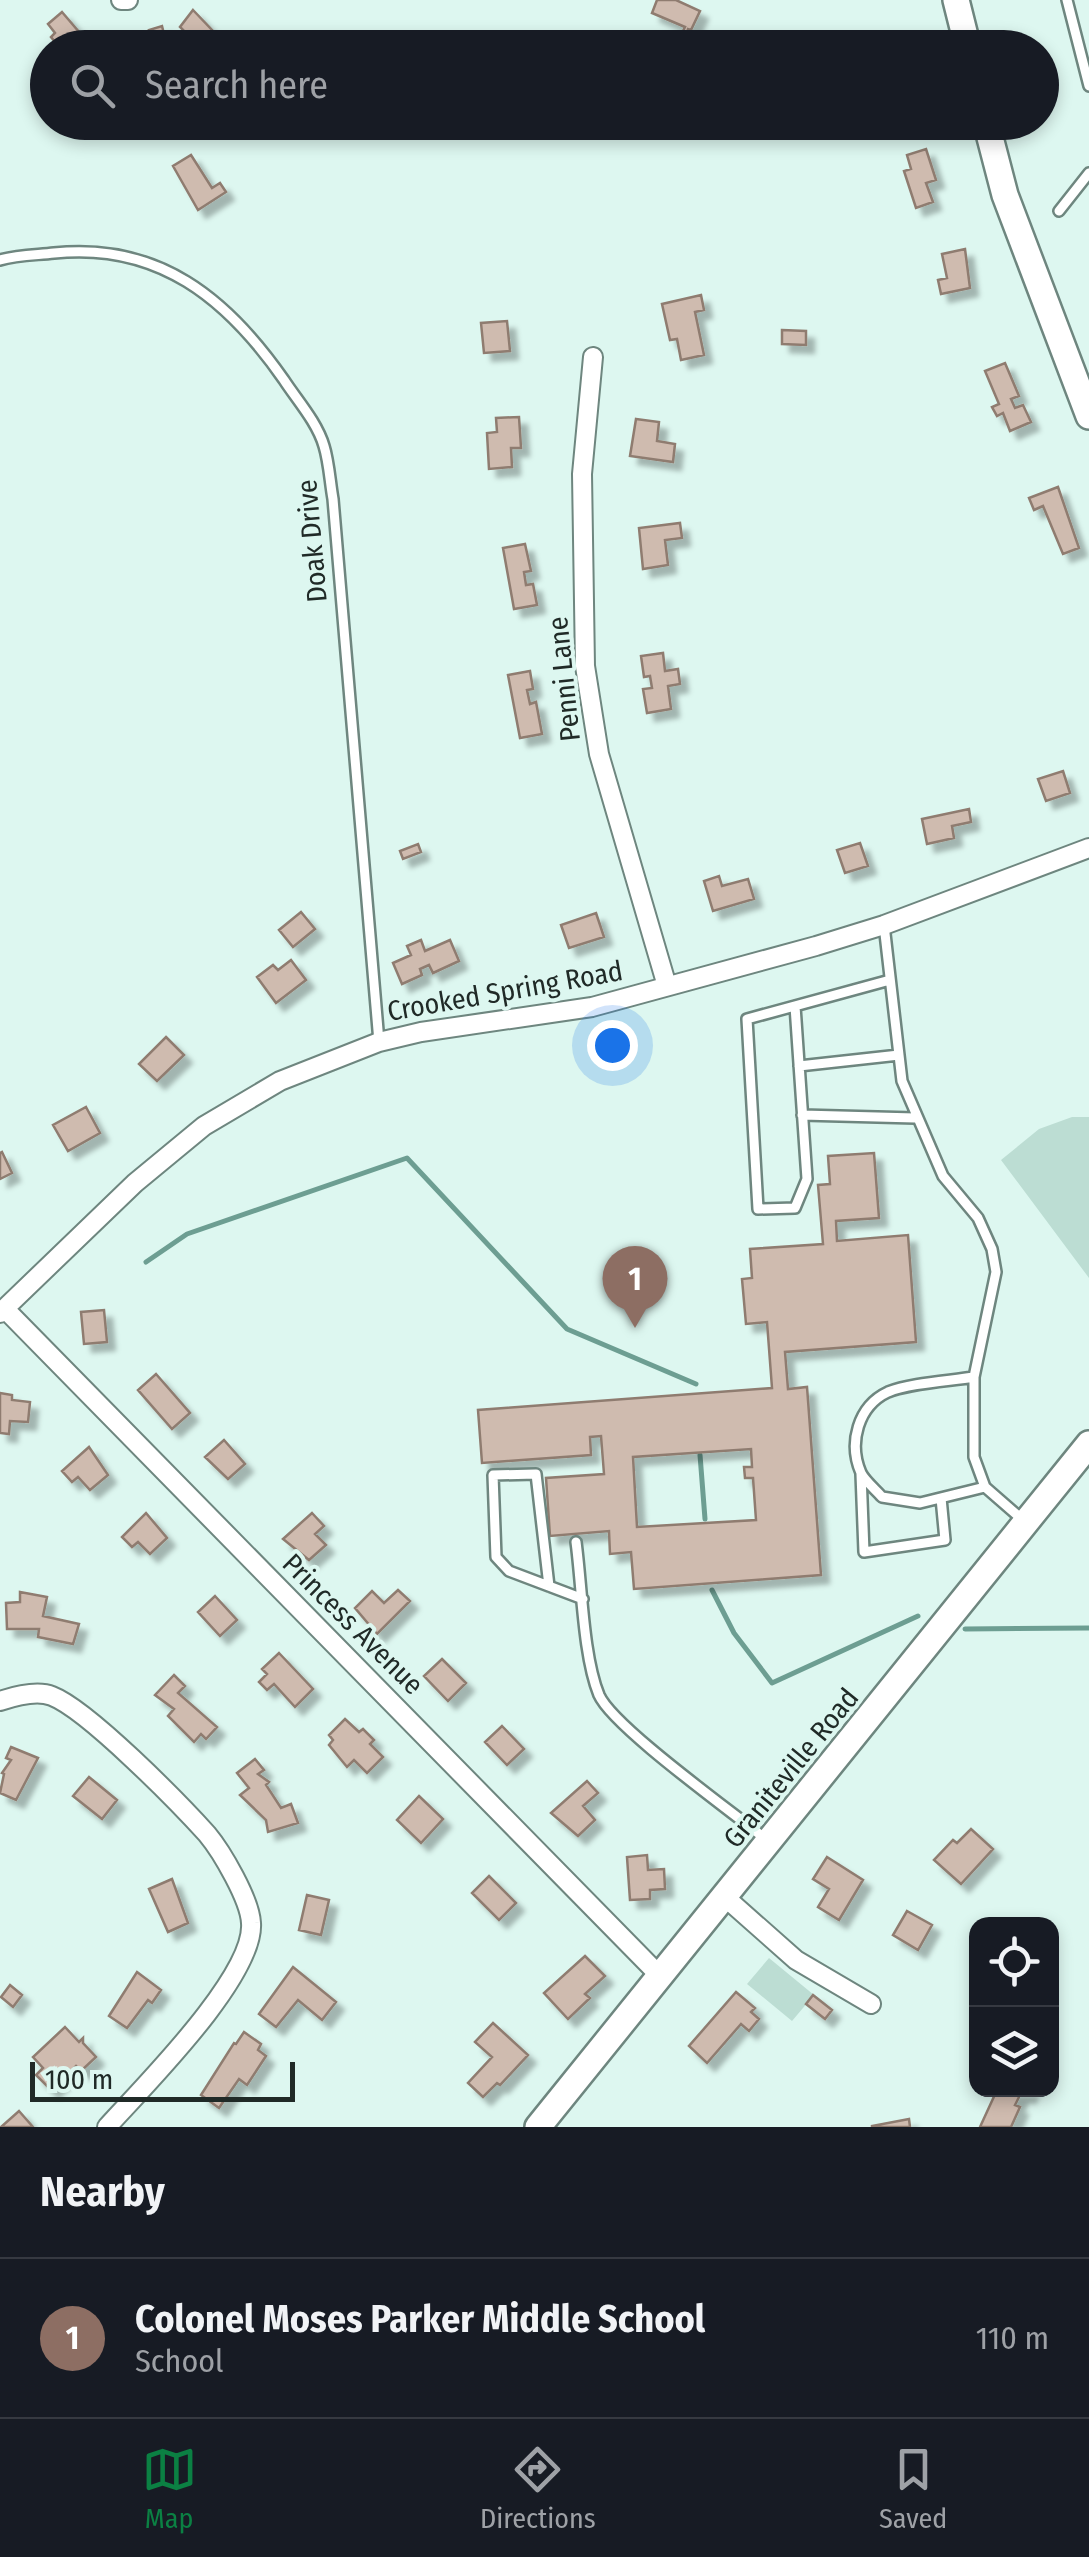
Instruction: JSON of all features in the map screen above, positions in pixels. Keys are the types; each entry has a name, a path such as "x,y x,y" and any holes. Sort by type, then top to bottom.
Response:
{"main road":[{"path":"956,0 964,30"},
{"path":"991,140 1012,216 1089,416"},
{"name":"Graniteville Road","path":"538,2127 1089,1444"}],"street":[{"name":"Penni Lane","path":"592,357 582,474 586,666 600,754 667,986"},
{"name":"Crooked Spring Road","path":"3,1312 136,1183 204,1126 280,1081 379,1042 420,1032 592,1007 884,926 1089,848"},
{"name":"Princess Avenue","path":"3,1312 661,1977"},
{"path":"0,1701 18,1694 51,1696 86,1719 125,1753 210,1837 237,1884 252,1924 241,1966 183,2043 107,2127"},
{"path":"726,1898 796,1960 871,2004"}],"lane":[{"path":"1067,0 1089,86"},
{"path":"1059,211 1089,173"},
{"name":"Doak Drive","path":"0,260 70,251 125,255 160,266 202,290 239,322 324,444 333,499 379,1042"},
{"path":"884,926 902,1081 942,1176 978,1218 992,1249 996,1272 974,1377 974,1457 985,1487 1026,1523"},
{"path":"795,1006 807,1179 795,1208 758,1209 747,1019 890,980"},
{"path":"799,1066 899,1055"},
{"path":"802,1116 915,1118"},
{"path":"941,1498 946,1540 864,1552 856,1425 870,1405 889,1392 974,1377"},
{"path":"861,1473 882,1497 920,1503 985,1487"},
{"path":"550,1586 536,1474 493,1475 496,1557 509,1571 583,1600"},
{"path":"576,1542 593,1676 601,1699 623,1724 770,1842"}],"green space":[{"path":"1072,1117 1089,1117 1089,1278 1001,1160 1039,1129"},
{"path":"769,1958 814,1995 792,2021 747,1984"}],"building":[{"path":"657,0 676,0 700,11 691,30 652,13"},
{"path":"193,10 212,30 183,30 180,27"},
{"path":"62,12 77,30 53,30 48,24"},
{"path":"926,149 936,180 926,183 933,202 916,208 904,171 911,169 907,155"},
{"path":"191,155 212,188 220,183 226,192 198,210 173,166"},
{"path":"965,249 970,288 941,294 938,280 947,278 942,254"},
{"path":"701,295 704,310 695,312 704,355 681,360 677,339 670,340 662,304"},
{"path":"507,321 510,351 484,353 481,323"},
{"path":"782,330 806,331 806,345 782,344"},
{"path":"1005,363 1019,396 1011,399 1015,408 1023,405 1031,422 1010,431 1003,413 997,416 992,407 999,404 985,371"},
{"path":"519,417 521,448 511,448 512,467 489,469 487,433 497,432 496,418"},
{"path":"636,419 659,422 657,441 675,444 673,462 630,456"},
{"path":"1058,487 1079,548 1063,554 1043,506 1034,510 1029,498"},
{"path":"680,523 682,538 665,540 668,565 643,569 639,528"},
{"path":"525,544 531,571 524,572 526,585 533,584 537,605 514,609 503,548"},
{"path":"663,653 665,671 678,669 680,684 668,686 671,709 647,713 643,689 652,688 650,676 644,677 641,656"},
{"path":"530,671 533,689 527,690 530,704 536,702 542,734 520,738 508,675"},
{"path":"1063,771 1070,793 1046,801 1038,779"},
{"path":"969,809 971,822 952,826 954,838 927,844 922,819"},
{"path":"860,843 868,866 845,873 837,850"},
{"path":"418,844 421,852 403,859 400,851"},
{"path":"719,876 722,886 748,879 754,899 713,911 704,881"},
{"path":"301,912 315,929 293,947 279,930"},
{"path":"596,913 604,937 569,948 561,925"},
{"path":"421,940 425,951 450,940 459,961 433,973 429,965 420,969 422,975 402,984 393,963 411,955 407,946"},
{"path":"291,960 306,980 276,1003 257,977 273,965 278,970"},
{"path":"166,1037 184,1055 157,1081 139,1064"},
{"path":"86,1107 100,1133 68,1151 53,1125"},
{"path":"0,1153 12,1173 0,1179"},
{"path":"874,1153 879,1218 836,1221 837,1241 908,1235 916,1342 785,1352 788,1389 807,1387 821,1575 634,1589 631,1552 610,1554 609,1531 550,1536 546,1478 604,1474 601,1436 590,1437 591,1455 482,1463 478,1410 772,1388 767,1322 746,1324 742,1279 752,1278 750,1249 823,1244 818,1185 830,1184 828,1156","holes":["751,1449 752,1467 744,1467 745,1478 753,1478 756,1520 637,1527 633,1457"]},
{"path":"104,1310 107,1342 84,1344 81,1312"},
{"path":"156,1374 190,1413 172,1429 138,1390"},
{"path":"0,1393 12,1395 12,1400 30,1402 28,1422 10,1421 9,1434 0,1433"},
{"path":"224,1440 245,1464 228,1479 205,1457"},
{"path":"89,1447 108,1475 90,1490 78,1477 72,1482 62,1471"},
{"path":"146,1513 167,1538 150,1554 138,1542 132,1547 122,1537"},
{"path":"312,1513 324,1526 315,1534 326,1545 309,1560 283,1539"},
{"path":"398,1590 410,1601 377,1634 355,1608 372,1591 384,1603"},
{"path":"20,1592 47,1597 43,1616 79,1624 73,1644 38,1637 39,1629 7,1629 6,1603 20,1602"},
{"path":"215,1596 237,1620 220,1636 198,1612"},
{"path":"279,1653 313,1689 295,1707 274,1684 267,1690 259,1682 267,1674 262,1669"},
{"path":"442,1659 466,1683 448,1701 424,1676"},
{"path":"174,1675 185,1686 178,1693 217,1727 206,1739 201,1734 194,1742 168,1716 174,1709 155,1695"},
{"path":"345,1719 374,1740 370,1744 383,1757 367,1773 354,1760 347,1767 329,1745 333,1740 329,1735"},
{"path":"502,1726 524,1749 507,1765 485,1742"},
{"path":"11,1747 38,1758 16,1800 0,1793 2,1773 11,1760 6,1758"},
{"path":"255,1759 264,1770 258,1774 269,1782 266,1785 281,1808 291,1804 298,1823 268,1832 266,1820 240,1795 249,1788 237,1773"},
{"path":"89,1777 117,1800 102,1819 73,1796"},
{"path":"587,1781 598,1793 583,1806 595,1820 578,1836 551,1813"},
{"path":"419,1796 443,1819 421,1843 397,1820"},
{"path":"971,1829 993,1849 961,1884 934,1860 953,1840 957,1843"},
{"path":"647,1855 648,1870 664,1869 665,1889 650,1890 650,1899 630,1900 627,1857"},
{"path":"827,1857 863,1880 839,1920 818,1907 829,1889 813,1879"},
{"path":"489,1876 516,1903 499,1920 472,1893"},
{"path":"172,1879 188,1923 168,1932 149,1889"},
{"path":"307,1895 329,1900 321,1935 299,1930"},
{"path":"907,1911 932,1925 918,1950 893,1935"},
{"path":"585,1956 605,1976 585,1994 590,1998 568,2019 544,1993"},
{"path":"293,1967 336,2002 322,2020 298,2000 276,2027 259,2014"},
{"path":"137,1972 161,1990 152,2003 148,2000 127,2028 109,2016"},
{"path":"10,1985 22,1995 13,2007 1,1997"},
{"path":"736,1992 755,2008 751,2012 759,2019 749,2031 741,2024 707,2063 689,2046"},
{"path":"813,1995 832,2010 825,2019 806,2004"},
{"path":"493,2023 528,2055 483,2097 468,2083 492,2057 475,2042"},
{"path":"65,2027 79,2042 83,2038 96,2057 81,2071 76,2066 51,2090 36,2075 43,2068 33,2057"},
{"path":"244,2032 261,2044 258,2050 266,2056 247,2085 239,2079 219,2108 201,2095"},
{"path":"994,2097 1019,2097 1015,2105 1020,2107 1011,2127 980,2127"},
{"path":"19,2111 33,2127 1,2127"},
{"path":"909,2119 910,2127 872,2127 872,2126"}],"waterway":[{"path":"146,1262 187,1234 407,1158 567,1329 696,1384"},
{"path":"700,1455 705,1519"},
{"path":"712,1590 734,1633 772,1683 918,1616"},
{"path":"965,1629 1089,1628"}],"place":[{"name":"Colonel Moses Parker Middle School","path":"635,1328"}]}
